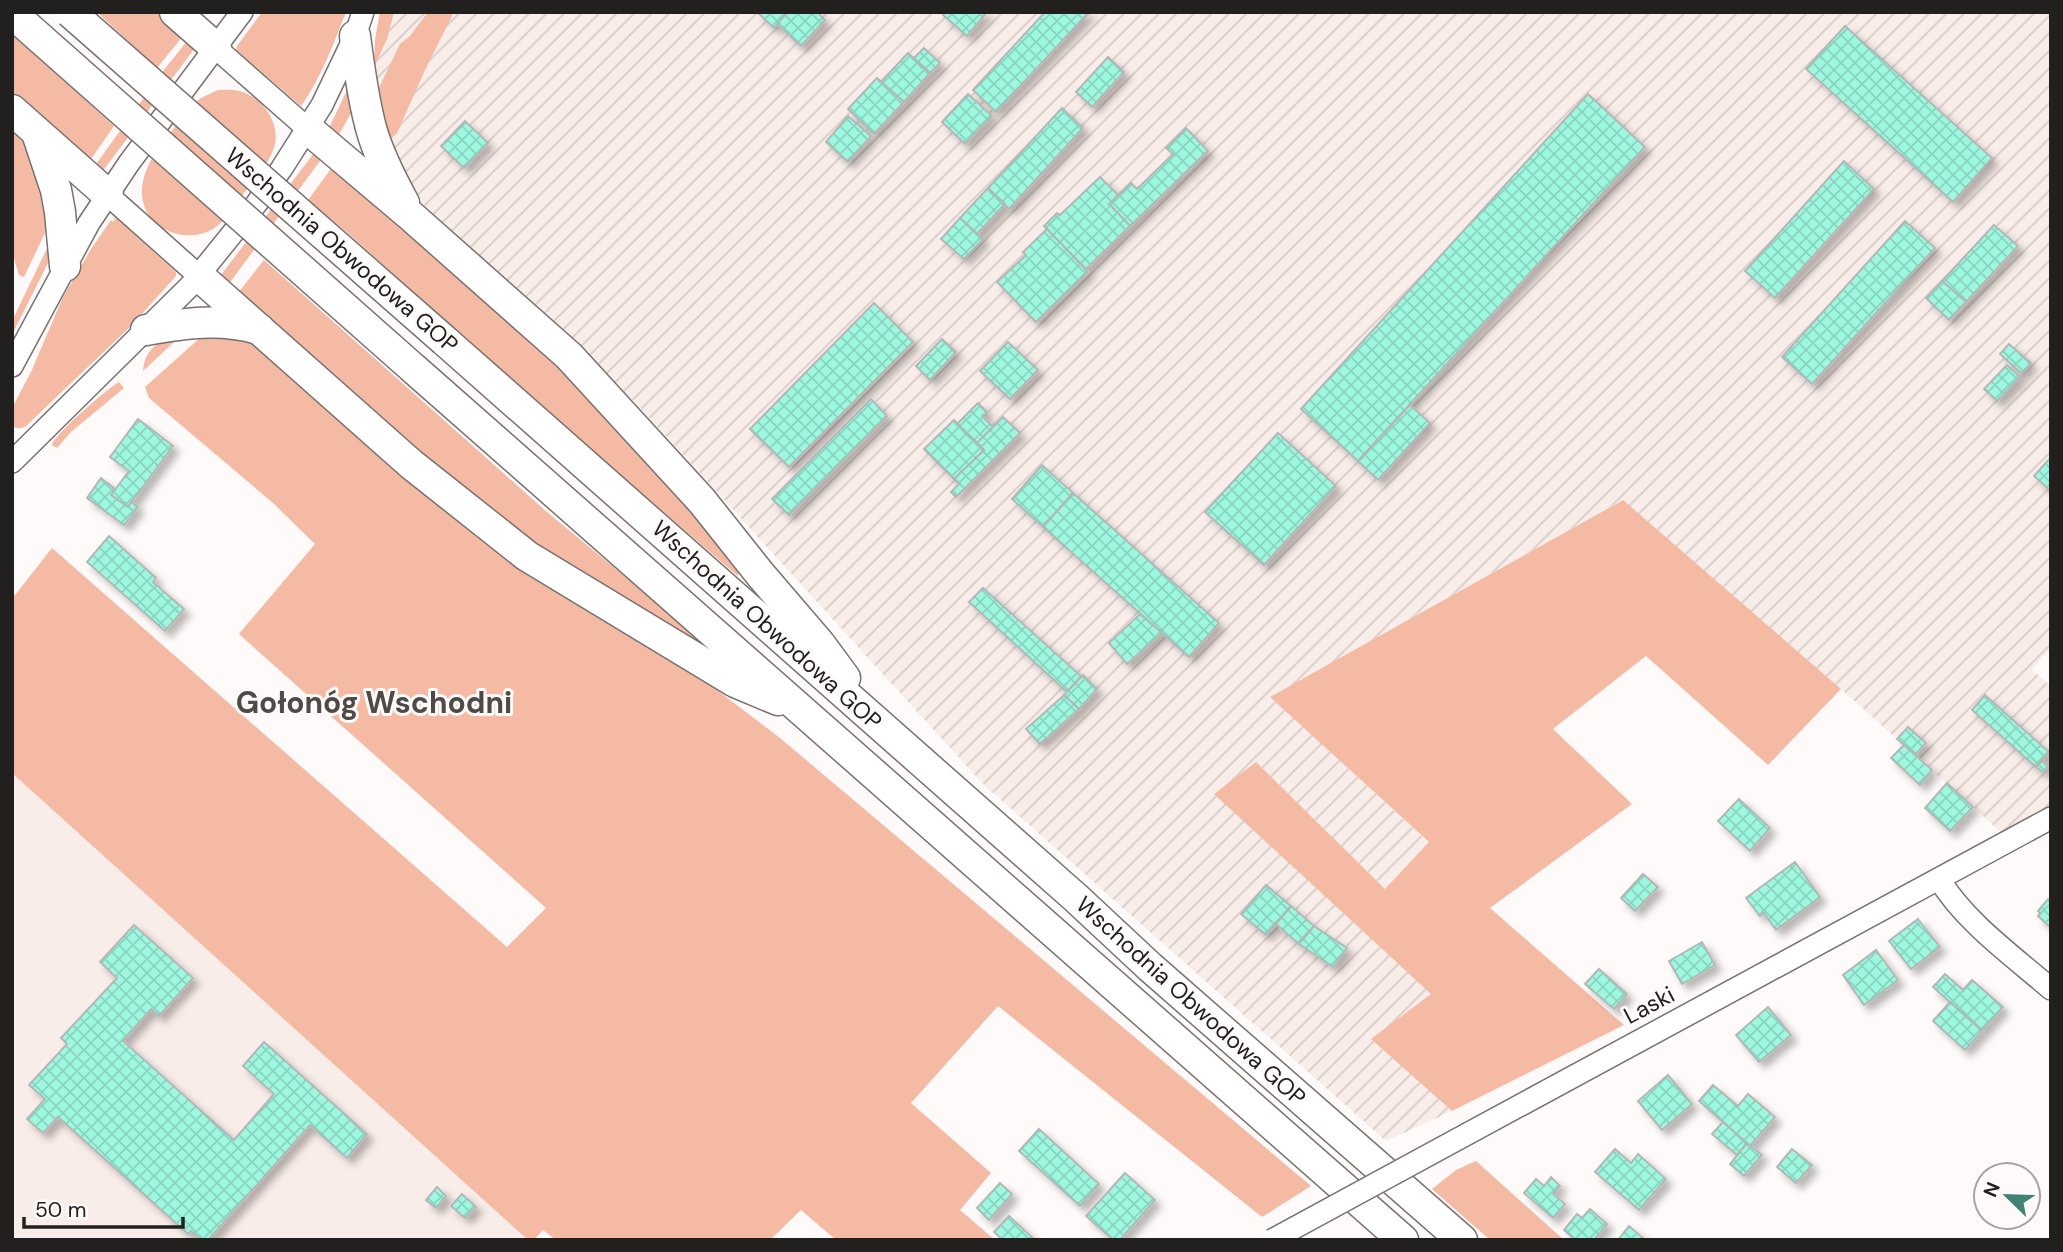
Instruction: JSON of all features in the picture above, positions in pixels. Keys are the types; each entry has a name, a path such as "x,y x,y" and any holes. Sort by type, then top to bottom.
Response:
{"highway":[{"name":"Wschodnia Obwodowa GOP","path":"70,12 1462,1240"},
{"path":"175,12 216,48"},
{"name":"Wschodnia Obwodowa GOP","path":"18,18 1403,1240"},
{"path":"359,24 372,130 392,181 411,216"},
{"path":"12,110 107,195"},
{"path":"308,129 569,356 702,501 820,644 878,724"},
{"path":"37,133 56,190 65,266"},
{"path":"199,276 411,464 527,556 734,682 801,709"},
{"path":"146,330 185,323 222,321 259,329"}],"street":[{"path":"12,366 65,266 107,195 242,12"},
{"path":"16,451 146,330 199,276 257,203 308,129 322,105 359,24"},
{"path":"216,48 308,129"},
{"path":"107,195 199,276"},
{"name":"Laski","path":"1272,1240 2051,818"},
{"path":"1939,878 1953,900 1967,915 2051,989"}],"shaded area":[{"path":"97,12 158,12 183,36 157,68"},
{"path":"262,12 346,12 320,73 301,106 236,50"},
{"path":"380,12 2051,12 2051,648 2032,670 2051,686 2051,806 2002,833 1841,689 1622,500 1271,697 1429,843 1385,889 1256,762 1432,995 1372,1039 1452,1111 1386,1141 984,785 634,401 423,204 402,177 383,134 374,67"},
{"path":"380,12 394,12 387,39 374,67 375,40"},
{"path":"428,12 454,12 397,133 392,138 386,135 376,94 400,44 410,36"},
{"path":"12,33 114,126 89,162 12,94"},
{"path":"188,40 195,48 102,172 94,167 163,71"},
{"path":"348,88 355,106 337,138 328,130"},
{"path":"218,90 248,94 264,107 274,124 276,134 272,153 262,170 217,226 194,235 174,233 157,224 145,208 142,193 144,179 157,151 196,102"},
{"path":"12,129 31,152 53,216 24,277 19,275 12,252"},
{"path":"314,153 323,157 228,285 221,275"},
{"path":"333,166 547,353 612,419 740,567 738,576 527,395 308,200"},
{"path":"113,218 176,272 176,276 131,326 26,426 14,427 12,408 31,372 63,297 91,249 111,220 115,220"},
{"path":"53,236 48,263 12,335 12,321"},
{"path":"264,260 547,512 698,637 695,644 604,592 480,505 238,293"},
{"path":"188,329 143,371 148,354 158,343"},
{"path":"210,329 257,342 498,553 701,678 780,738 1311,1186 1262,1217 998,1006 911,1103 991,1173 960,1210 995,1240 836,1240 801,1210 770,1240 556,1240 543,1230 534,1240 528,1240 12,773 12,593 15,595 52,548 507,947 546,908 239,634 315,544 273,503 149,398 145,387"},
{"path":"119,382 124,388 71,432 57,448 52,445 71,422"},
{"path":"1623,500 1841,689 1768,765 1646,656 1553,729 1632,804 1490,908 1624,1025 1452,1111 1371,1039 1431,994 1214,794 1256,762 1385,889 1429,842 1270,697"},
{"path":"12,773 330,1059 528,1240 12,1240"},
{"path":"1476,1161 1564,1240 1490,1240 1432,1189 1456,1170"}],"building":[{"path":"757,12 788,12 774,28"},
{"path":"788,12 817,12 825,20 801,46 777,24"},
{"path":"946,12 987,12 967,36 943,15"},
{"path":"1045,12 1089,12 996,112 973,90"},
{"path":"1845,26 1992,158 1953,202 1806,69"},
{"path":"924,48 940,63 930,73 914,58"},
{"path":"908,53 930,73 904,102 881,82"},
{"path":"1108,57 1124,72 1092,107 1076,92"},
{"path":"877,78 904,102 874,134 848,109"},
{"path":"968,94 992,116 965,144 942,122"},
{"path":"1588,94 1645,147 1358,461 1301,409"},
{"path":"1062,108 1083,128 1009,209 988,188"},
{"path":"848,116 871,136 848,162 826,142"},
{"path":"465,121 488,143 464,168 441,146"},
{"path":"1186,128 1208,151 1130,226 1109,204 1131,183 1137,189 1173,154 1166,148"},
{"path":"1844,161 1874,189 1775,298 1745,271"},
{"path":"1100,177 1118,195 1109,204 1130,226 1086,269 1044,226 1057,213 1060,215"},
{"path":"988,188 1005,204 977,234 960,218"},
{"path":"960,218 983,239 964,259 941,239"},
{"path":"1905,221 1935,248 1812,384 1782,357"},
{"path":"1994,225 2018,246 1966,302 1942,281"},
{"path":"1047,229 1088,272 1036,322 997,282 1026,255 1023,252"},
{"path":"1942,281 1966,302 1949,320 1926,298"},
{"path":"874,303 913,342 789,467 750,429"},
{"path":"942,339 956,352 930,380 916,366"},
{"path":"1008,342 1038,370 1010,399 980,371"},
{"path":"2009,344 2031,363 2022,374 2000,354"},
{"path":"2007,365 2020,377 1997,401 1984,389"},
{"path":"871,399 887,416 789,515 772,499"},
{"path":"978,403 987,412 982,416 993,427 977,443 957,424"},
{"path":"1410,405 1430,423 1378,480 1358,461"},
{"path":"1003,417 1020,433 956,497 951,492 959,484 954,479 984,450 977,443"},
{"path":"138,419 173,446 128,507 111,495 129,471 110,457"},
{"path":"954,420 984,450 954,479 924,449"},
{"path":"1278,433 1336,486 1264,565 1205,512"},
{"path":"2051,457 2051,491 2034,476"},
{"path":"1042,465 1073,493 1043,527 1012,499"},
{"path":"101,478 115,489 111,495 128,507 131,502 138,507 124,525 87,498"},
{"path":"1073,493 1219,623 1189,657 1043,527"},
{"path":"109,536 156,578 153,582 184,609 165,631 87,562"},
{"path":"983,588 1081,676 1067,692 969,602"},
{"path":"1140,614 1162,633 1127,664 1109,643"},
{"path":"1083,675 1097,689 1079,709 1064,695"},
{"path":"1064,695 1079,709 1040,744 1026,729"},
{"path":"1985,695 2049,752 2036,767 1972,710"},
{"path":"1908,727 1926,743 1915,755 1897,739"},
{"path":"1904,745 1932,770 1920,785 1891,758"},
{"path":"2042,761 2049,767 2044,773 2036,767"},
{"path":"1947,783 1973,807 1950,831 1925,808"},
{"path":"1739,799 1770,828 1750,851 1718,821"},
{"path":"1795,862 1820,897 1776,930 1764,913 1760,916 1746,898"},
{"path":"1643,874 1658,887 1635,911 1621,898"},
{"path":"1266,885 1291,906 1266,935 1241,914"},
{"path":"2048,899 2051,901 2051,928 2038,916 2038,911"},
{"path":"1291,906 1314,926 1299,944 1276,924"},
{"path":"1918,919 1940,947 1911,969 1889,941"},
{"path":"134,925 193,978 159,1016 151,1009 123,1041 234,1140 274,1094 243,1066 264,1042 367,1134 347,1158 310,1125 208,1240 201,1240 191,1231 188,1234 58,1117 43,1133 27,1119 45,1099 29,1085 67,1044 61,1038 117,978 100,962"},
{"path":"1314,926 1347,948 1333,967 1299,944"},
{"path":"1702,942 1715,965 1682,984 1669,961"},
{"path":"1876,950 1898,980 1864,1005 1843,975"},
{"path":"1599,969 1627,994 1614,1009 1585,984"},
{"path":"1945,974 1963,990 1972,980 2003,1007 1982,1031 1933,987"},
{"path":"1950,1002 1982,1031 1965,1050 1933,1021"},
{"path":"1768,1007 1791,1035 1759,1062 1736,1035"},
{"path":"1668,1075 1692,1104 1662,1130 1638,1101"},
{"path":"1713,1085 1738,1106 1748,1094 1775,1117 1750,1146 1699,1101"},
{"path":"1723,1122 1747,1143 1737,1155 1712,1134"},
{"path":"1039,1129 1099,1184 1080,1206 1019,1151"},
{"path":"1747,1143 1762,1155 1744,1176 1730,1164"},
{"path":"1615,1149 1631,1163 1638,1154 1666,1179 1639,1210 1595,1172"},
{"path":"1792,1149 1812,1165 1796,1183 1777,1167"},
{"path":"1125,1173 1155,1200 1120,1240 1113,1240 1086,1216"},
{"path":"1551,1177 1560,1186 1553,1194 1565,1204 1553,1218 1524,1193 1536,1179 1544,1186"},
{"path":"1000,1183 1012,1194 989,1220 977,1208"},
{"path":"437,1187 446,1196 436,1208 426,1200"},
{"path":"462,1194 476,1207 465,1218 451,1206"},
{"path":"1590,1209 1607,1224 1594,1240 1575,1240 1564,1230 1577,1214 1582,1218"},
{"path":"1009,1216 1035,1240 1003,1240 994,1232"},
{"path":"1629,1226 1645,1240 1618,1240"}],"district":[{"name":"Gołonóg Wschodni","path":"374,703"}]}
